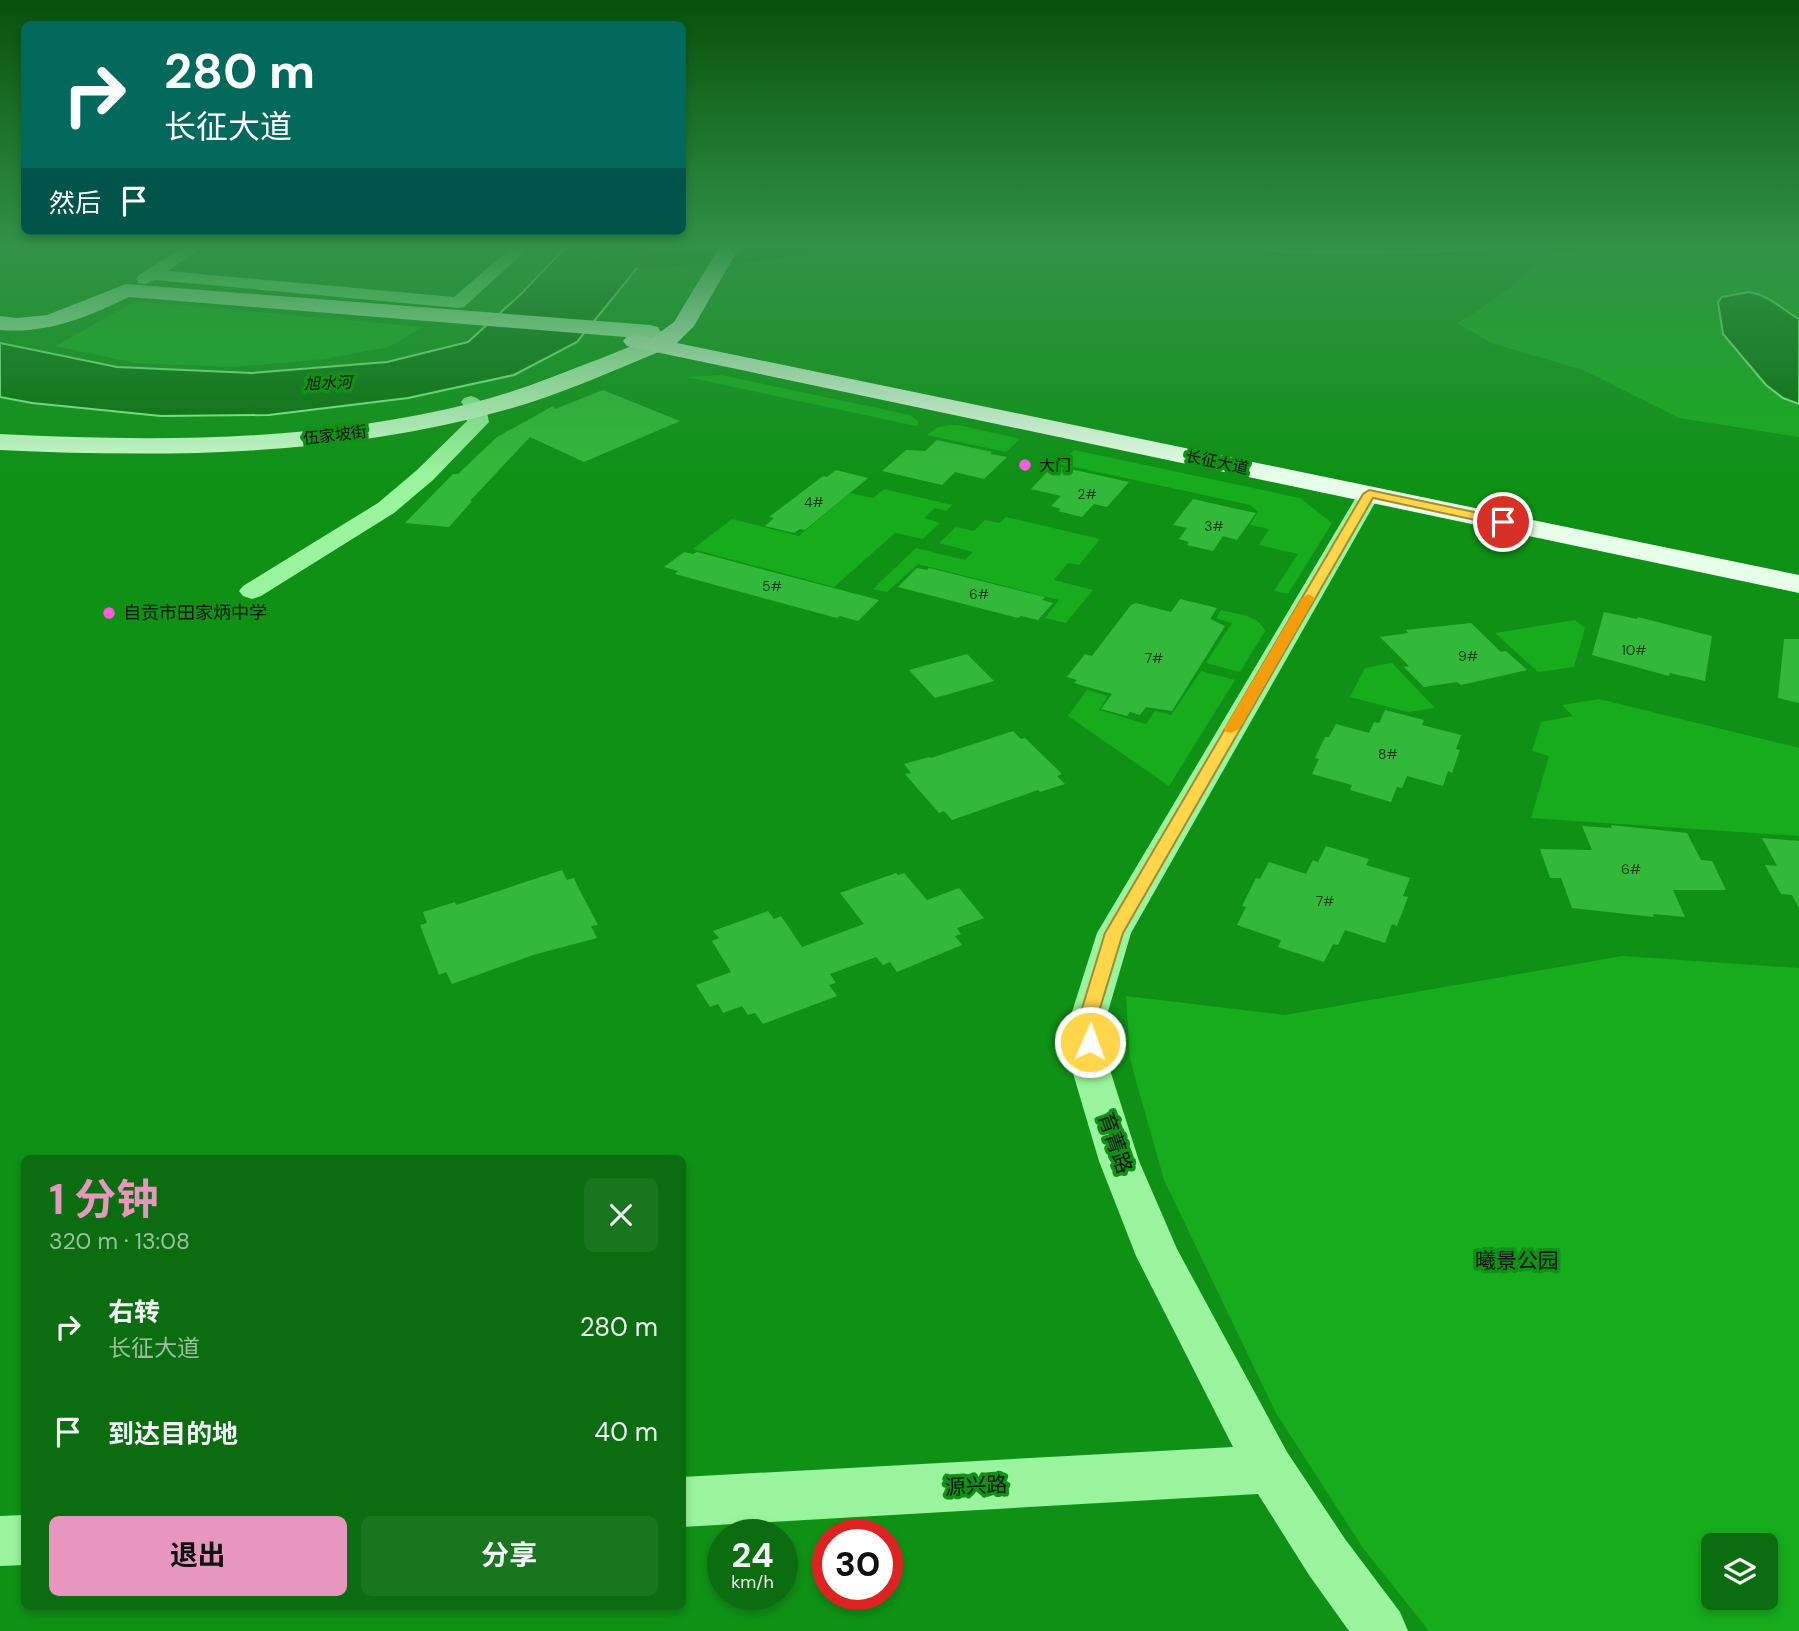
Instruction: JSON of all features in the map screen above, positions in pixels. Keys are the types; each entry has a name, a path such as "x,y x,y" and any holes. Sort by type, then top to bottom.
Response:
{"main road":[{"path":"639,337 683,326 685,322"},
{"name":"长征大道","path":"639,337 1799,584"},
{"name":"长征大道","path":"639,337 1799,568"}],"street":[{"path":"0,323 34,325 51,322"},
{"path":"464,322 639,337"},
{"name":"伍家坡街","path":"0,442 159,446 338,437 531,394 639,337"},
{"path":"252,592 386,508 478,422 474,406"},
{"name":"伍家坡街","path":"0,432 82,437 262,433 339,428 474,406"},
{"name":"育菁路","path":"1369,494 1120,921 1089,1015 1091,1070 1119,1161 1158,1256 1269,1469 1326,1557 1381,1631"},
{"name":"源兴路","path":"686,1502 1269,1469"},
{"path":"0,1541 21,1539"}],"green space":[{"path":"98,322 368,322 422,327 389,347 324,359 233,367 134,363 56,346"},
{"path":"1799,322 1799,437 1679,418 1583,370 1491,343 1457,323"},
{"path":"721,375 910,415 919,422 916,426 687,377"},
{"path":"952,425 1020,439 1006,452 927,435 938,427"},
{"path":"1074,450 1300,498 1332,523 1288,594 1274,591 1298,554 1259,545 1269,529 1250,525 1258,512 1250,505 1061,464"},
{"path":"884,489 952,505 946,511 935,508 924,518 940,523 923,539 895,533 834,587 693,549 732,519 799,536 850,493 873,498"},
{"path":"1006,517 1100,539 1079,565 1068,563 1054,580 1093,590 1066,623 1045,618 1059,600 918,564 887,592 873,589 916,548 965,560 973,552 939,543 956,527 974,531 985,520 1000,523"},
{"path":"1221,610 1252,618 1265,631 1240,672 1206,663 1232,623 1216,618"},
{"path":"1575,620 1585,628 1574,667 1538,672 1495,633"},
{"path":"1392,663 1435,708 1408,712 1350,697 1365,668"},
{"path":"1201,671 1235,680 1169,786 1068,716 1087,690 1108,696 1099,710 1146,724 1155,711 1171,715"},
{"path":"1599,699 1799,748 1799,836 1531,818 1549,756 1532,751 1541,722 1573,716 1562,705"},
{"name":"曦景公园","path":"1622,956 1799,968 1799,1631 1429,1631 1363,1548 1276,1413 1164,1180 1130,1059 1126,996 1285,1015"}],"water":[{"name":"旭水河","path":"490,322 593,322 577,342 514,375 408,398 269,415 161,416 32,403 0,397 0,343 117,367 252,373 387,362 468,342"},
{"path":"1721,322 1799,322 1799,404 1783,398 1766,385 1723,334"}],"building":[{"path":"603,390 680,421 584,462 530,437 449,527 405,523 453,474 458,474 497,437 553,406 555,409"},
{"path":"937,440 1007,457 984,479 955,472 942,485 882,471 906,450 925,451"},
{"path":"1052,467 1129,482 1107,507 1094,504 1082,517 1058,511 1061,509 1051,506 1061,496 1031,489"},
{"path":"836,470 868,478 805,530 800,529 794,533 765,526 774,518 769,517 823,476 827,477"},
{"path":"1193,499 1256,513 1237,540 1223,536 1213,551 1187,545 1189,542 1179,539 1187,528 1173,525"},
{"path":"684,552 697,552 879,600 858,621 840,616 837,618 675,574 678,571 664,567"},
{"path":"917,568 929,568 1045,597 1042,600 1053,603 1038,620 1021,616 1018,618 898,587"},
{"path":"1180,599 1217,608 1210,619 1225,626 1172,711 1146,707 1140,715 1130,712 1127,716 1101,709 1112,694 1074,683 1077,680 1067,677 1085,654 1092,656 1131,605 1136,603 1171,612"},
{"path":"1604,612 1637,619 1638,617 1712,636 1705,681 1670,673 1669,676 1592,655"},
{"path":"1471,623 1501,652 1506,651 1527,670 1461,685 1457,682 1424,687 1404,667 1409,666 1380,637 1408,633 1406,630"},
{"path":"1784,639 1799,639 1799,703 1778,698"},
{"path":"967,654 994,681 935,698 909,670"},
{"path":"1385,710 1424,720 1422,725 1461,735 1456,749 1460,750 1452,773 1448,771 1443,786 1407,776 1402,788 1397,787 1391,802 1350,790 1352,785 1312,774 1319,759 1315,758 1325,737 1329,737 1336,724 1369,733 1374,722 1379,723"},
{"path":"1013,731 1021,739 1025,738 1062,774 1057,776 1065,784 1040,792 1038,790 952,820 944,811 939,813 905,774 911,773 904,764"},
{"path":"1611,825 1687,833 1701,860 1712,861 1726,890 1673,890 1685,917 1653,914 1654,917 1572,908 1561,878 1550,878 1540,849 1592,850 1582,826 1612,828"},
{"path":"1762,838 1799,841 1799,908 1792,895 1781,894 1765,865 1777,866"},
{"path":"1326,846 1369,859 1366,865 1410,878 1403,896 1408,897 1397,926 1392,924 1385,943 1345,930 1338,945 1333,944 1324,962 1278,947 1281,940 1237,925 1246,907 1242,906 1256,878 1260,879 1269,862 1306,874 1313,860 1318,862"},
{"path":"562,870 567,880 574,878 598,925 591,926 597,938 533,955 452,984 446,972 439,975 420,925 427,923 423,912 455,902 456,905"},
{"path":"896,873 904,873 927,900 959,888 984,918 957,928 961,934 955,936 962,945 897,972 890,962 883,965 876,957 830,974 836,983 829,985 837,996 763,1024 755,1013 748,1015 742,1006 723,1013 718,1004 710,1007 696,985 731,972 712,941 719,938 713,931 768,911 774,919 781,916 802,947 864,924 840,893"}],"slow traffic":[{"path":"1231,729 1308,598"}],"place":[{"name":"大门","path":"1025,465"},
{"name":"自贡市田家炳中学","path":"109,613"}],"route":[{"path":"1090,1042 1089,1015 1114,933 1369,494 1503,522"}]}
